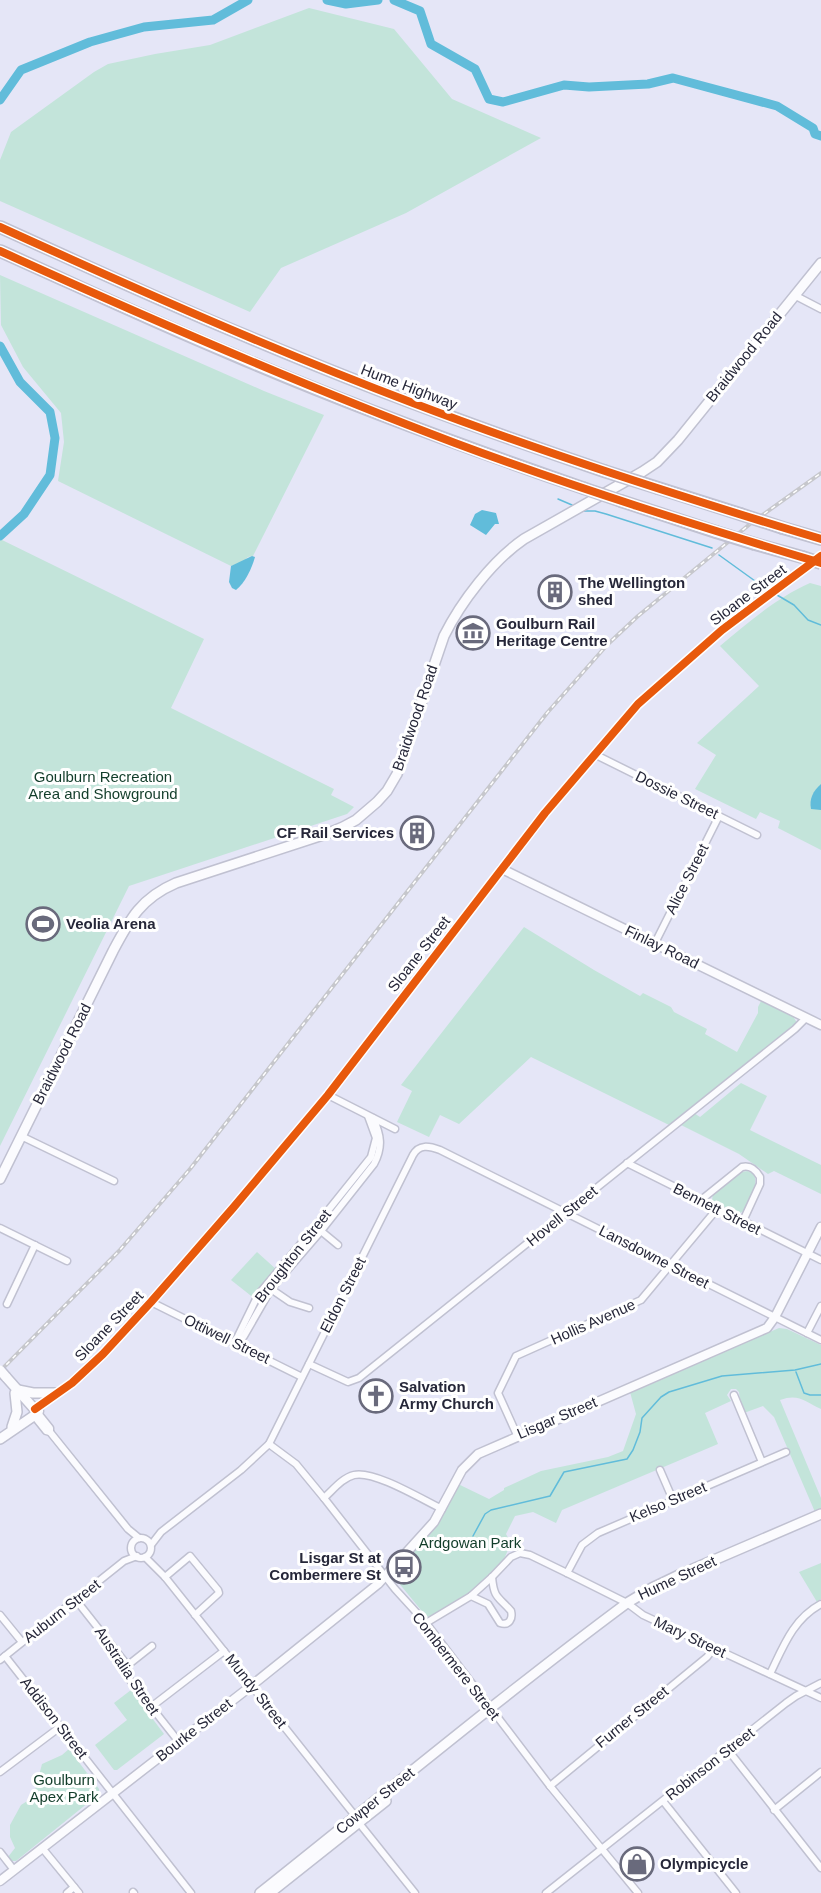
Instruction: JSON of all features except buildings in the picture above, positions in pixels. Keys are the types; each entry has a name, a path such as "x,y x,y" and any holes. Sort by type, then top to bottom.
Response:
{"highway":[{"name":"Hume Highway","path":"0,227 245,336 467,424 604,471 821,539"},
{"path":"0,251 229,353 457,444 621,501 821,563"}],"main road":[{"name":"Braidwood Road","path":"0,1179 113,951 144,902 164,888 176,883 327,834 367,812 387,791 397,774 444,636 476,588 506,553 524,539 657,462 672,447 821,263"},
{"path":"3,1374 34,1413"},
{"path":"15,1390 33,1393 58,1392"},
{"path":"10,1430 17,1412 15,1390"},
{"name":"Sloane Street","path":"0,1439 34,1413"},
{"name":"Hume Street","path":"492,1712 629,1605 672,1578 821,1514"},
{"name":"Hume Street","path":"629,1605 821,1520"},
{"name":"Cowper Street","path":"270,1893 492,1712"},
{"name":"Cowper Street","path":"260,1893 357,1820"}],"street":[{"path":"794,295 821,309"},
{"name":"Sloane Street","path":"34,1413 89,1368 151,1302 328,1095 545,813 638,704 722,630 821,556"},
{"name":"Dossie Street","path":"596,755 757,835"},
{"name":"Alice Street","path":"655,943 719,816"},
{"name":"Finlay Road","path":"502,869 821,1025"},
{"name":"Hovell Street","path":"309,1364 344,1381 354,1381 806,1018"},
{"path":"328,1095 395,1129"},
{"name":"Broughton Street","path":"238,1343 271,1289 321,1232 377,1158 381,1138 371,1117"},
{"name":"Broughton Street","path":"238,1343 237,1338 258,1295 371,1157 376,1138 371,1117"},
{"path":"21,1136 114,1181"},
{"name":"Lansdowne Street","path":"421,1147 430,1146 440,1150 821,1340"},
{"name":"Eldon Street","path":"269,1444 413,1155 421,1147"},
{"name":"Bennett Street","path":"627,1163 821,1260"},
{"path":"701,1200 742,1167 753,1168 760,1177 760,1184 743,1221"},
{"name":"Hollis Avenue","path":"517,1436 498,1393 516,1356 638,1303 717,1209"},
{"path":"776,1317 821,1227"},
{"path":"0,1228 67,1261"},
{"name":"Broughton Street","path":"321,1232 338,1245"},
{"path":"7,1304 35,1245"},
{"name":"Broughton Street","path":"271,1289 290,1302 309,1308"},
{"name":"Ottiwell Street","path":"151,1302 238,1343 302,1377"},
{"path":"807,1333 821,1306"},
{"name":"Lisgar Street","path":"386,1576 428,1529 471,1459 486,1449 758,1333 768,1327 776,1317"},
{"path":"734,1395 762,1462"},
{"path":"34,1413 46,1431 50,1432 139,1540"},
{"path":"161,1532 148,1551 137,1556 132,1550 139,1540 161,1532 241,1470 269,1444"},
{"name":"Combermere Street","path":"269,1444 296,1464 324,1498 426,1623 549,1786 638,1893"},
{"name":"Kelso Street","path":"567,1573 578,1552 589,1538 604,1529 786,1452"},
{"path":"660,1470 673,1500"},
{"path":"324,1498 346,1479 365,1474 375,1476 442,1509"},
{"name":"Mundy Street","path":"139,1540 156,1566 415,1893"},
{"name":"Auburn Street","path":"3,1658 124,1561 132,1550"},
{"name":"Mary Street","path":"492,1577 511,1557 520,1553 530,1555 629,1605 643,1615 821,1698"},
{"name":"Auburn Street","path":"124,1561 137,1556"},
{"path":"165,1577 190,1556 218,1590 219,1593 215,1598 195,1615"},
{"name":"Bourke Street","path":"0,1881 251,1686 386,1576"},
{"path":"471,1596 488,1604 500,1623 510,1622 511,1611 497,1598 493,1589 492,1577"},
{"path":"426,1623 471,1596 492,1577"},
{"name":"Australia Street","path":"76,1600 124,1661 123,1669 179,1742"},
{"path":"770,1674 800,1619 821,1604"},
{"path":"0,1615 22,1642"},
{"path":"123,1669 152,1646"},
{"name":"Furner Street","path":"549,1786 707,1657 714,1648"},
{"path":"151,1707 224,1651"},
{"name":"Addison Street","path":"3,1658 60,1726 191,1893"},
{"name":"Robinson Street","path":"546,1893 786,1703 821,1683"},
{"path":"0,1772 60,1726"},
{"path":"728,1750 821,1868"},
{"path":"774,1810 821,1772"},
{"path":"663,1801 736,1893"},
{"path":"43,1849 76,1890 67,1893"},
{"path":"0,1852 14,1870"}],"green space":[{"path":"309,8 394,29 452,99 541,138 406,213 281,268 250,312 0,201 0,160 11,132 94,72 108,64 210,45"},
{"path":"0,275 324,415 253,556 231,566 58,481 64,442 61,413 23,367 1,325"},
{"name":"Goulburn Recreation Area and Showground","path":"0,539 204,639 171,708 334,789 331,795 354,807 347,814 129,886 0,1146"},
{"path":"810,583 821,586 821,850 778,828 780,821 760,812 756,819 695,789 716,755 697,743 759,686 720,646 774,603"},
{"path":"524,927 640,996 643,993 671,1007 674,1012 707,1029 705,1034 737,1052 758,1013 761,1001 793,1016 797,1023 669,1125 531,1057 459,1124 440,1115 429,1137 397,1122 412,1091 401,1085"},
{"path":"741,1083 767,1096 750,1130 821,1165 821,1194 774,1171 768,1174 739,1154 681,1125 694,1113 700,1117"},
{"path":"748,1171 754,1174 755,1185 750,1203 742,1212 738,1214 713,1203 713,1194 740,1172"},
{"path":"257,1252 277,1270 255,1299 231,1280"},
{"name":"Ardgowan Park","path":"779,1328 787,1329 821,1345 821,1409 797,1398 780,1400 821,1498 821,1509 815,1512 774,1417 763,1406 744,1413 739,1392 731,1389 727,1395 731,1401 705,1413 718,1444 562,1510 556,1523 533,1512 515,1516 506,1534 511,1543 501,1564 478,1587 458,1602 428,1617 398,1582 396,1578 398,1572 439,1522 458,1484 489,1499 504,1488 541,1471 608,1457 623,1451 636,1414 630,1392"},
{"path":"821,1563 821,1599 817,1602 799,1572"},
{"path":"131,1690 164,1734 114,1770 95,1745 127,1720 114,1703"},
{"name":"Goulburn Apex Park","path":"69,1749 99,1789 99,1794 16,1861 11,1861 8,1857 15,1848 10,1837 10,1825 21,1805 32,1798 42,1764 62,1755"}],"water":[{"path":"482,510 496,513 499,524 495,524 486,535 470,525 475,514"},
{"path":"252,556 255,557 245,579 236,590 232,588 229,582 231,566"},
{"path":"821,784 821,810 811,809 812,795"}],"waterway":[{"path":"0,100 21,70 90,42 144,27 213,20 248,0"},
{"path":"327,0 346,4 378,0"},
{"path":"394,0 420,11 431,44 475,69 489,99 503,102 564,85 589,87 648,84 673,78 777,106 813,128 815,134 821,136"},
{"path":"0,346 20,382 50,412 55,438 50,475 24,514 0,536"},
{"path":"558,499 572,505"},
{"path":"584,511 606,514 712,548"},
{"path":"719,555 762,586 770,589"},
{"path":"777,595 794,605 808,620 821,625"},
{"path":"473,1536 485,1514 491,1510 550,1496 564,1472 627,1459 640,1432 642,1418 661,1397 669,1392 722,1376 795,1370 821,1364"},
{"path":"796,1372 804,1393 821,1395"}],"railway":[{"path":"0,1371 119,1251 190,1169 547,713 607,645 638,616 750,524 821,473"}],"cycle path":[{"path":"0,227 205,318 413,403 616,475 821,539"},
{"path":"0,251 226,351 455,443 637,506 821,563"},
{"path":"35,1409 72,1383 103,1354 233,1208 328,1095 545,813 638,704 722,630 821,556"}],"place":[{"name":"The Wellington shed","path":"555,592"},
{"name":"Goulburn Rail Heritage Centre","path":"473,633"},
{"name":"CF Rail Services","path":"417,833"},
{"name":"Veolia Arena","path":"43,924"},
{"name":"Salvation Army Church","path":"376,1396"},
{"name":"Lisgar St at Combermere St","path":"404,1567"},
{"name":"Olympicycle","path":"637,1864"}]}
